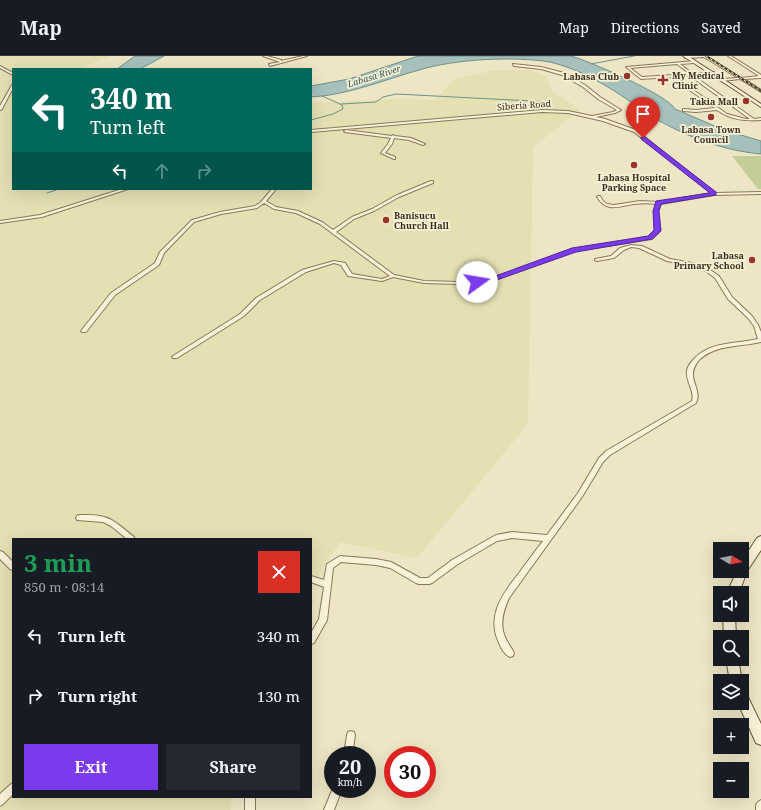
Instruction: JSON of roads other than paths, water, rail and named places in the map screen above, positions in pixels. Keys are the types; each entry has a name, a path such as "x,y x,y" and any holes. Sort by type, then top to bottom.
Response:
{"main road":[{"path":"686,56 761,106"},
{"path":"749,560 761,541"},
{"path":"748,710 761,738"}],"street":[{"path":"264,56 284,61"},
{"path":"270,64 306,56"},
{"path":"686,56 704,56 761,91"},
{"path":"729,56 761,76"},
{"path":"694,62 627,66 641,78 713,74"},
{"path":"677,63 754,120"},
{"path":"514,65 541,68 563,74 584,86 599,98 619,110 616,112 599,114 593,118"},
{"path":"0,67 12,73"},
{"path":"672,76 717,109 732,117 754,120 761,119"},
{"path":"723,80 761,76"},
{"path":"746,78 761,88"},
{"path":"0,109 12,87"},
{"path":"684,110 696,111 717,109"},
{"name":"Siberia Road","path":"312,132 542,111 568,112 634,131 714,194"},
{"path":"340,129 393,136 415,140 423,144"},
{"path":"393,136 390,144 383,152 394,158"},
{"path":"334,231 353,218 373,210 398,196 432,182"},
{"path":"0,222 41,216 123,190"},
{"path":"84,331 113,294 157,264 162,253 193,221 220,213 250,209 264,201 273,190"},
{"path":"599,197 601,202 609,206 632,203 659,203 714,194 761,193"},
{"path":"264,201 275,208 305,215 334,231 393,276 424,282 477,282 492,280 574,250 650,238 658,231 656,211 659,203"},
{"path":"510,653 500,636 498,612 506,596 608,453 694,402 696,395 689,372 690,366 694,362 717,347 742,345 761,339 756,326 750,317 730,298 717,277 701,266 669,260 640,247 631,246 622,249 620,253 612,257 597,260"},
{"path":"176,357 242,315 258,299 280,284 312,267 338,262 343,264 350,275 382,280 393,276"},
{"path":"79,518 102,518 108,520 131,538"},
{"path":"312,638 322,620 330,566 340,559 391,565 407,572 419,581 429,581 455,562 496,538 512,535 548,538"},
{"path":"0,554 12,566"},
{"path":"312,579 328,585"},
{"path":"349,746 351,735"},
{"path":"0,801 12,789"},
{"path":"250,798 250,810"},
{"path":"329,810 334,798"},
{"path":"761,805 761,810"}],"water":[{"path":"135,56 164,56 142,68 118,68"},
{"name":"Labasa River","path":"418,56 571,56 594,64 644,87 669,103 675,109 724,130 761,141 761,154 730,149 687,135 644,112 633,103 592,78 572,69 550,62 502,59 450,63 433,66 352,90 325,96 312,97 312,86 349,79"}],"waterway":[{"path":"591,64 634,56"},
{"path":"341,104 376,102 383,97 396,94 551,102"},
{"path":"312,120 333,114 343,109 342,105 322,96"},
{"path":"47,193 56,190"}],"railway":[{"path":"706,56 761,91"}],"place":[{"name":"Labasa Club","path":"627,76"},
{"name":"My Medical Clinic","path":"663,80"},
{"name":"Takia Mall","path":"746,101"},
{"name":"Labasa Town Council","path":"711,117"},
{"name":"Labasa Hospital Parking Space","path":"634,165"},
{"name":"Banisucu Church Hall","path":"386,220"},
{"name":"Labasa Primary School","path":"752,260"}]}
